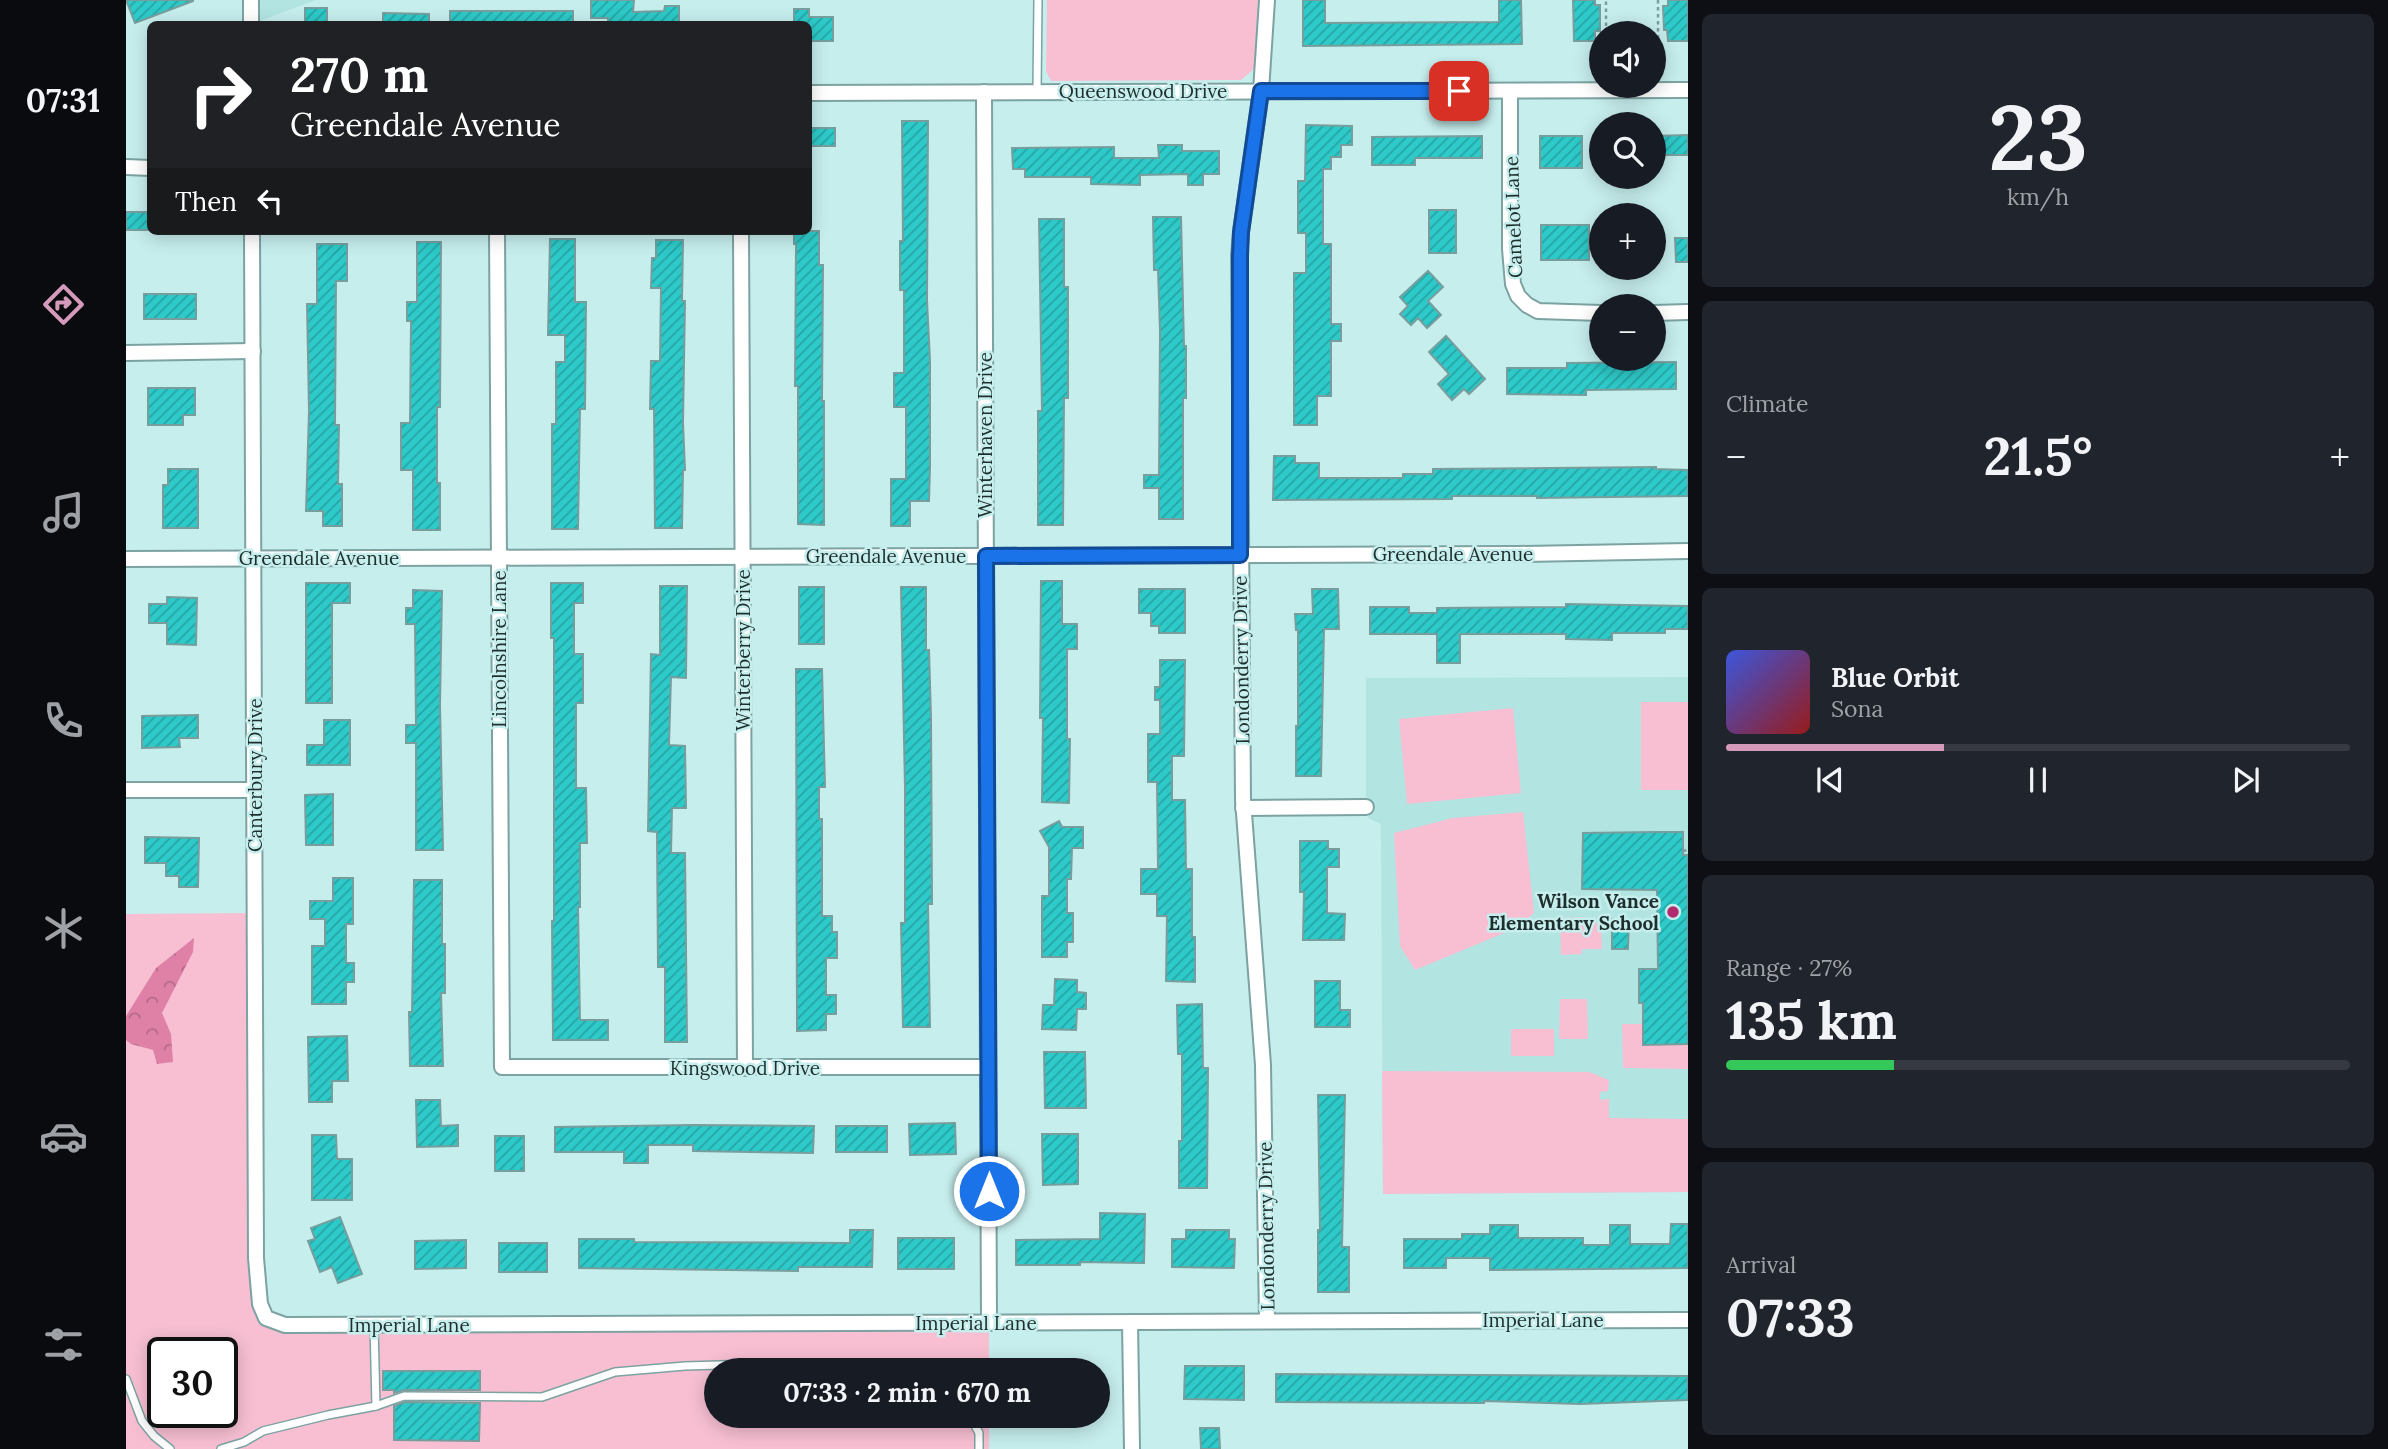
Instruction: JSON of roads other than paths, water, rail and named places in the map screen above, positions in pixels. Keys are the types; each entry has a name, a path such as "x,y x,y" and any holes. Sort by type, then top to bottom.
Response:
{"street":[{"path":"251,0 251,21"},
{"name":"Londonderry Drive","path":"1267,0 1261,91 1240,256 1243,808 1263,1065 1267,1321"},
{"name":"Queenswood Drive","path":"812,93 1688,90"},
{"name":"Camelot Lane","path":"1510,91 1510,248 1513,284 1518,296 1538,311 1589,313"},
{"name":"Winterhaven Drive","path":"984,92 989,1323"},
{"path":"126,167 147,168"},
{"name":"Canterbury Drive","path":"253,235 256,1258 260,1304 266,1318"},
{"name":"Lincolnshire Lane","path":"497,235 502,1067"},
{"name":"Winterberry Drive","path":"741,235 745,1068"},
{"path":"1666,313 1688,312"},
{"path":"126,353 253,351"},
{"name":"Greendale Avenue","path":"126,559 1688,551"},
{"path":"126,790 256,790"},
{"path":"1243,808 1366,807"},
{"name":"Kingswood Drive","path":"502,1067 988,1067"},
{"name":"Imperial Lane","path":"266,1318 285,1325 1688,1320"},
{"path":"1130,1322 1132,1449"}],"lane":[{"path":"1037,92 1038,0"},
{"path":"374,1325 376,1406"},
{"path":"221,1449 282,1425 376,1406 404,1396 542,1397 615,1372 704,1365"},
{"path":"126,1379 142,1421 154,1436 170,1449"},
{"path":"976,1428 979,1449"},
{"path":"244,1442 249,1449"}],"place":[{"name":"Wilson Vance Elementary School","path":"1673,912"}]}
